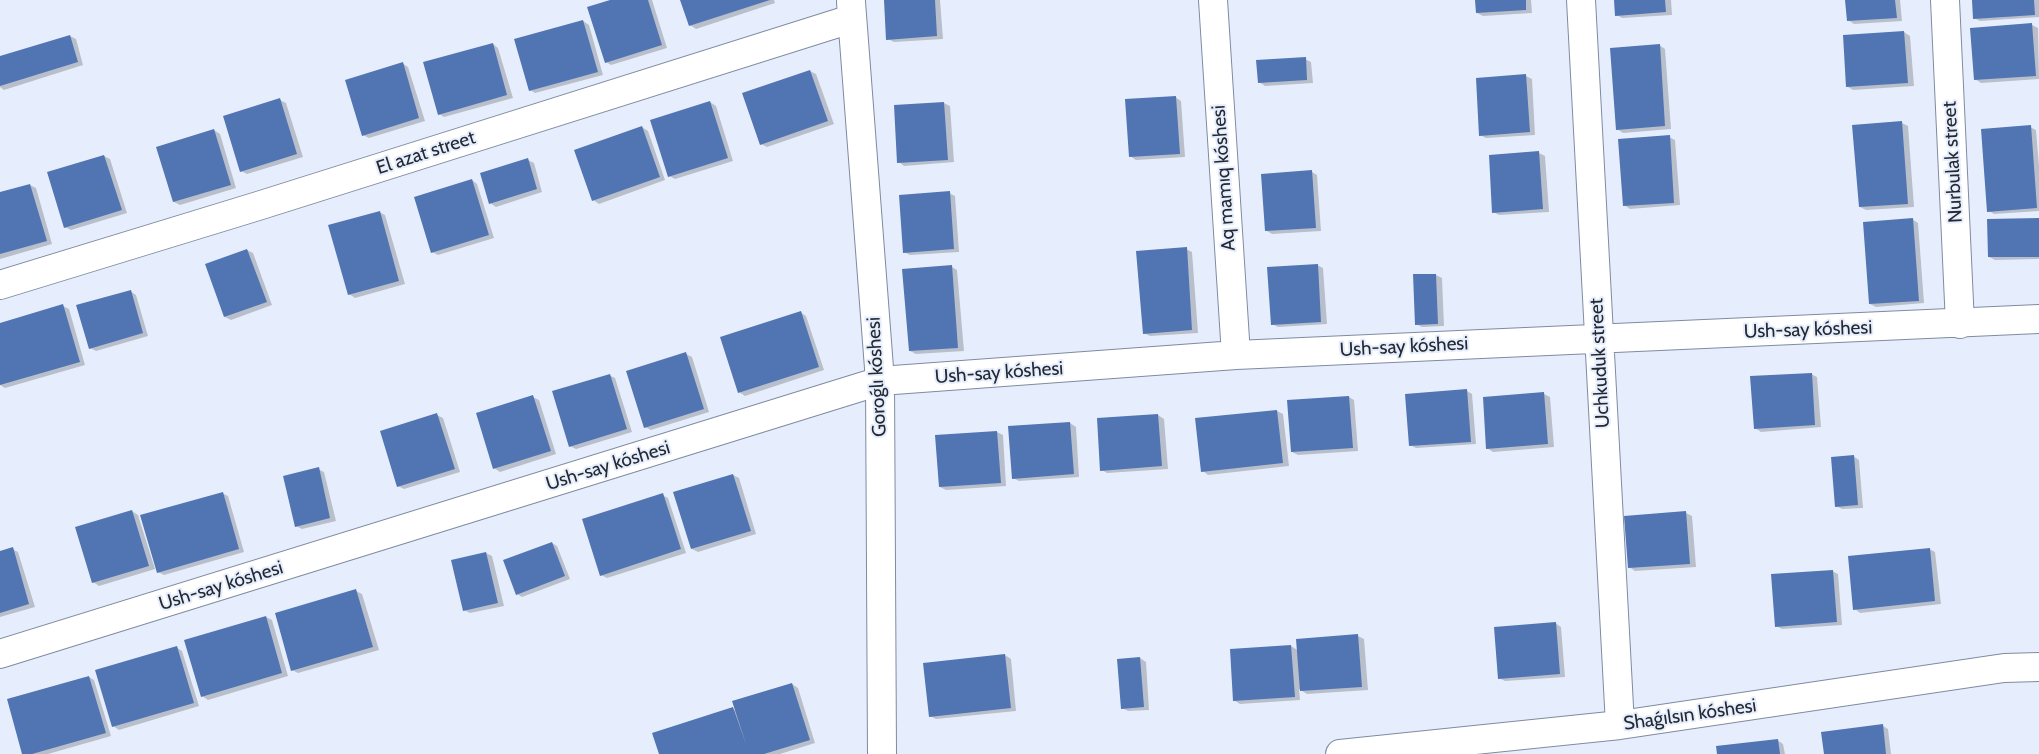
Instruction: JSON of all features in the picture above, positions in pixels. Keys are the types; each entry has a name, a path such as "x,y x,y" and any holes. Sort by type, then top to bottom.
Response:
{"street":[{"name":"Aq mamıq kóshesi","path":"1213,0 1236,355"},
{"name":"Uchkuduk street","path":"1581,0 1620,725"},
{"name":"Nurbulak street","path":"1945,0 1960,324"},
{"name":"El azat street","path":"0,285 249,209 851,9"},
{"name":"Goroǵlı kóshesi","path":"851,9 880,382 882,754"},
{"name":"Ush-say kóshesi","path":"0,654 880,382 1236,355 2039,319"},
{"name":"Shaǵılsın kóshesi","path":"1340,754 1620,725 2004,668 2039,667"}],"building":[{"path":"610,0 648,0 662,45 605,63 587,7"},
{"path":"680,0 770,0 689,26"},
{"path":"884,0 935,0 937,36 886,40"},
{"path":"1475,0 1526,0 1526,10 1476,13"},
{"path":"1614,0 1665,0 1666,12 1615,16"},
{"path":"1845,0 1895,0 1897,18 1847,21"},
{"path":"1972,0 2034,0 2035,15 1973,19"},
{"path":"583,20 598,72 529,91 514,39"},
{"path":"2032,23 2036,76 1974,80 1970,28"},
{"path":"1904,31 1908,83 1846,87 1843,35"},
{"path":"70,35 78,62 0,86 0,56"},
{"path":"493,43 507,95 438,115 423,62"},
{"path":"1660,44 1665,126 1616,130 1610,48"},
{"path":"1306,57 1307,80 1258,83 1256,60"},
{"path":"403,62 419,118 362,136 345,80"},
{"path":"810,70 828,121 760,145 742,93"},
{"path":"1526,74 1530,132 1479,136 1476,78"},
{"path":"1176,96 1180,154 1129,157 1125,99"},
{"path":"280,98 297,154 240,172 223,116"},
{"path":"710,101 728,158 668,177 650,120"},
{"path":"944,102 948,160 897,163 894,105"},
{"path":"1902,121 1908,204 1859,207 1852,125"},
{"path":"2031,125 2037,208 1987,212 1981,129"},
{"path":"642,126 660,177 592,201 574,150"},
{"path":"214,129 231,185 173,202 156,147"},
{"path":"1670,135 1674,203 1623,206 1618,139"},
{"path":"1539,151 1543,209 1492,213 1489,155"},
{"path":"104,155 122,210 64,228 47,172"},
{"path":"528,158 537,189 489,204 480,173"},
{"path":"1312,170 1316,228 1265,231 1261,174"},
{"path":"472,179 489,235 431,253 414,197"},
{"path":"30,184 47,241 0,254 0,192"},
{"path":"950,191 954,249 903,253 899,195"},
{"path":"380,211 399,281 348,295 328,225"},
{"path":"1913,218 1919,301 1869,304 1863,222"},
{"path":"2039,218 2039,257 1988,257 1987,219"},
{"path":"1187,247 1192,330 1143,334 1136,251"},
{"path":"247,249 267,302 224,317 205,264"},
{"path":"1318,264 1321,322 1271,325 1267,267"},
{"path":"952,265 958,348 909,351 902,269"},
{"path":"1413,274 1436,274 1438,324 1415,325"},
{"path":"131,290 143,333 89,349 76,305"},
{"path":"63,304 80,362 0,385 0,323"},
{"path":"801,311 819,367 738,393 720,337"},
{"path":"686,352 704,409 644,428 626,371"},
{"path":"1812,373 1815,425 1754,429 1750,376"},
{"path":"610,374 627,429 569,447 552,391"},
{"path":"1467,389 1471,442 1409,446 1405,394"},
{"path":"1544,392 1548,444 1486,449 1483,397"},
{"path":"533,395 551,451 493,469 476,413"},
{"path":"1349,396 1353,448 1291,452 1287,400"},
{"path":"1277,410 1283,463 1201,472 1195,418"},
{"path":"437,413 455,469 397,487 380,431"},
{"path":"1158,414 1162,466 1100,471 1097,418"},
{"path":"1070,422 1074,474 1012,479 1008,426"},
{"path":"997,431 1001,483 939,487 935,435"},
{"path":"1854,455 1858,505 1835,507 1831,457"},
{"path":"319,467 330,518 295,527 283,476"},
{"path":"733,474 751,531 691,549 673,492"},
{"path":"223,492 239,549 157,573 140,515"},
{"path":"663,493 681,549 600,576 582,519"},
{"path":"132,510 149,566 92,583 75,527"},
{"path":"1686,511 1690,564 1628,568 1624,516"},
{"path":"552,542 565,576 516,595 503,560"},
{"path":"13,547 29,604 0,613 0,551"},
{"path":"1930,548 1935,601 1853,610 1848,556"},
{"path":"486,552 498,603 463,611 451,560"},
{"path":"1833,570 1837,622 1775,627 1771,574"},
{"path":"356,589 373,647 291,671 275,613"},
{"path":"266,616 282,673 201,697 184,640"},
{"path":"1556,622 1560,674 1498,679 1494,627"},
{"path":"1358,634 1362,687 1300,691 1296,639"},
{"path":"1291,645 1295,697 1233,701 1230,649"},
{"path":"177,646 194,703 112,727 95,670"},
{"path":"1005,654 1011,708 929,717 923,663"},
{"path":"1140,657 1144,707 1121,709 1117,659"},
{"path":"89,676 106,733 32,754 22,754 7,699"},
{"path":"792,683 810,740 764,754 659,754 652,733 733,707 746,744 732,701"},
{"path":"1883,724 1886,754 1824,754 1821,732"},
{"path":"1778,739 1780,754 1717,754 1716,746"}]}
